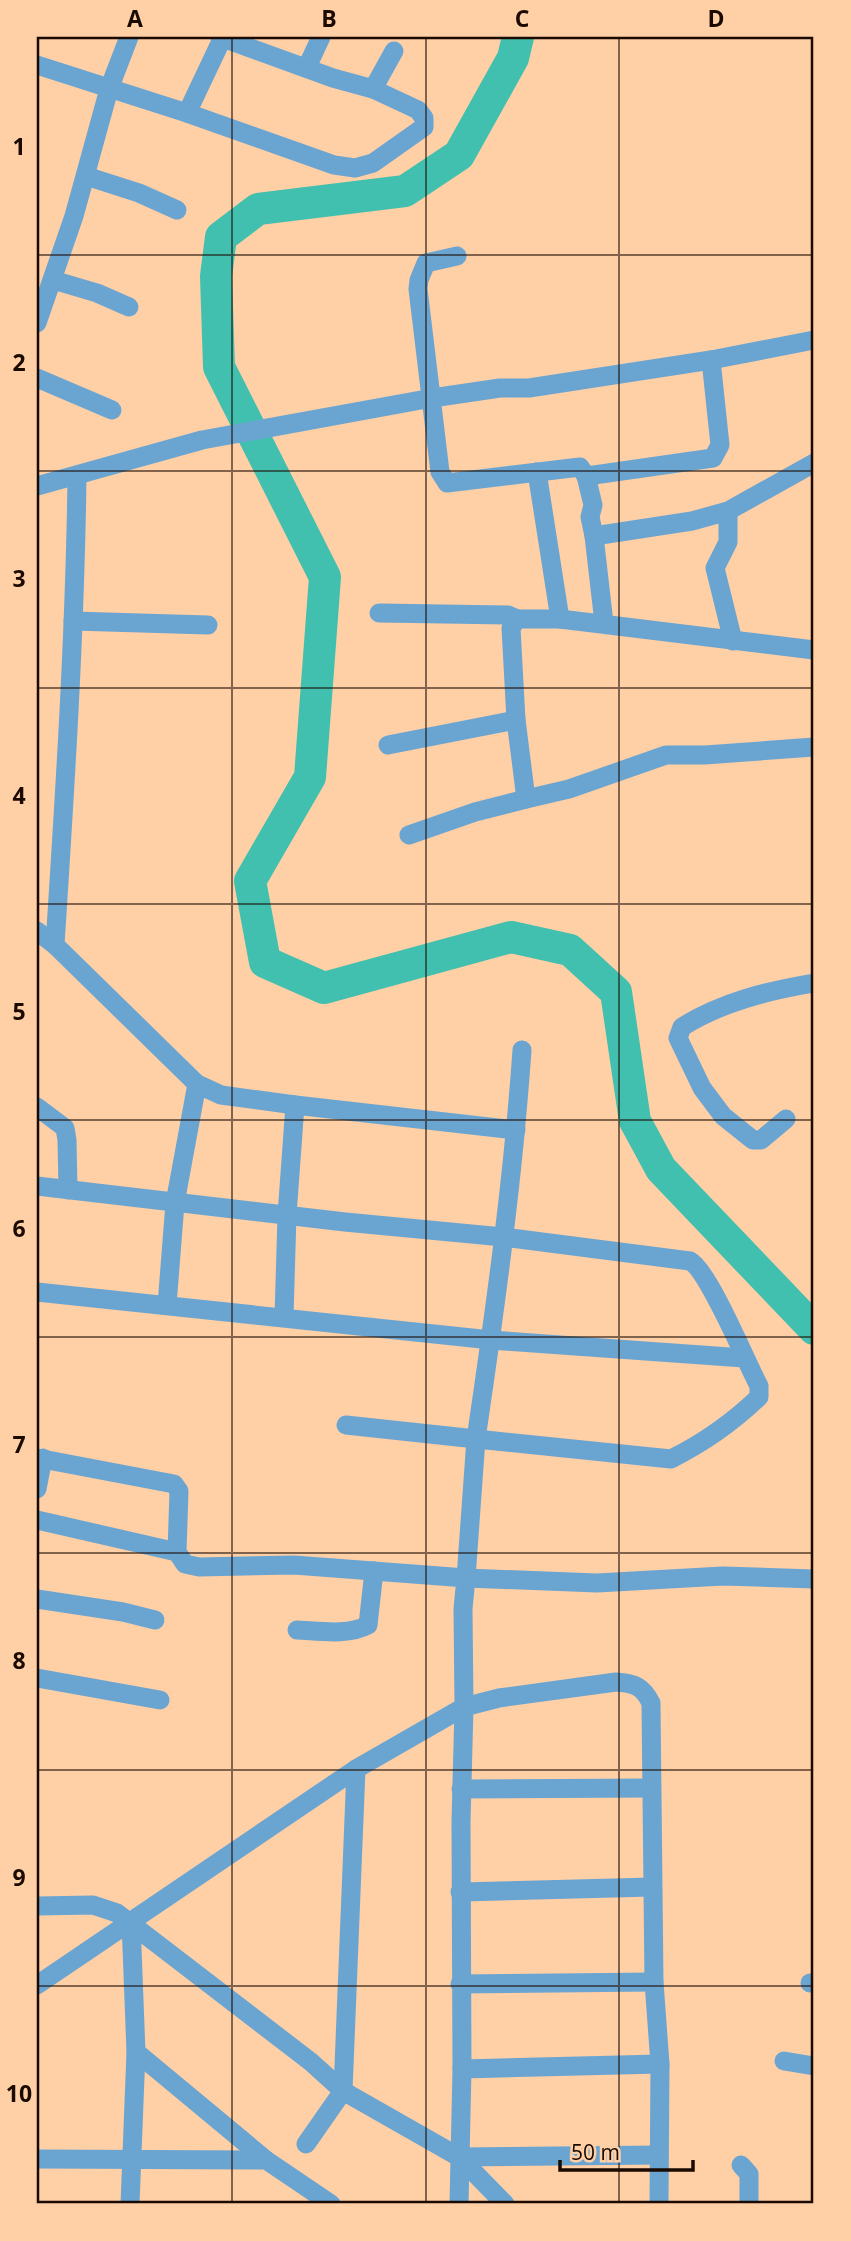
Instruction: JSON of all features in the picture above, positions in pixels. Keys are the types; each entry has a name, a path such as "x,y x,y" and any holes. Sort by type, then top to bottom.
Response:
{"street":[{"path":"37,323 86,176 109,89 129,37"},
{"path":"37,65 187,113 334,165 355,167 373,163 424,127 424,118 418,110 373,89 333,78 222,37 187,113"},
{"path":"307,67 321,37"},
{"path":"373,89 394,51"},
{"path":"86,176 139,193 177,210"},
{"path":"457,256 426,263 419,280 440,472 447,483 580,467 586,476 593,505 590,517 604,623"},
{"path":"53,280 97,293 129,307"},
{"path":"37,486 202,440 432,398 500,388 529,388 711,360 814,340"},
{"path":"586,476 713,458 720,445 711,360"},
{"path":"37,378 112,410"},
{"path":"594,536 692,521 728,511 814,463"},
{"path":"537,472 560,619"},
{"path":"55,945 67,760 76,477"},
{"path":"728,511 728,542 715,568 733,641"},
{"path":"379,613 508,615 517,619 560,619 814,650"},
{"path":"517,619 511,628 516,720 526,799"},
{"path":"73,621 208,625"},
{"path":"388,745 516,720"},
{"path":"409,835 475,812 569,789 666,755 705,755 814,747"},
{"path":"37,931 55,945 197,1084 221,1095 516,1130"},
{"path":"786,1119 761,1140 753,1140 723,1116 702,1088 678,1038 682,1027 724,1005 814,983"},
{"path":"459,2204 463,1609 476,1439 491,1340 516,1130 522,1050"},
{"path":"167,1305 175,1203 197,1084"},
{"path":"284,1317 287,1215 295,1105"},
{"path":"37,1107 65,1129 68,1190"},
{"path":"37,1186 503,1237 690,1261 696,1264 715,1298 760,1387 759,1397 748,1407 671,1459 346,1425"},
{"path":"37,1292 491,1340 744,1358"},
{"path":"37,1489 40,1458 174,1484 179,1491 177,1552 185,1564 199,1567 294,1566 466,1578 597,1583 723,1576 814,1579"},
{"path":"37,1520 177,1552"},
{"path":"297,1630 362,1629 368,1625 374,1571"},
{"path":"37,1599 123,1612 155,1620"},
{"path":"37,1678 160,1700"},
{"path":"37,1985 356,1769 464,1707 499,1698 616,1682 630,1683 644,1689 651,1703 654,1982 660,2064 659,2204"},
{"path":"306,2144 343,2091 356,1769"},
{"path":"461,1789 651,1788"},
{"path":"460,1892 652,1886"},
{"path":"37,1906 93,1905 117,1913 311,2062 343,2091 459,2157 505,2204"},
{"path":"130,2204 136,2052 131,1922"},
{"path":"460,1984 654,1982"},
{"path":"136,2052 266,2160 331,2204"},
{"path":"784,2061 814,2066"},
{"path":"462,2069 660,2064"},
{"path":"459,2157 659,2155"},
{"path":"37,2159 266,2160"},
{"path":"741,2165 749,2174 750,2204"}],"waterway":[{"path":"518,37 513,58 459,155 405,191 258,209 221,237 216,276 219,367 325,577 310,777 250,881 265,962 324,988 511,937 570,950 616,992 635,1121 661,1169 814,1329"}]}
